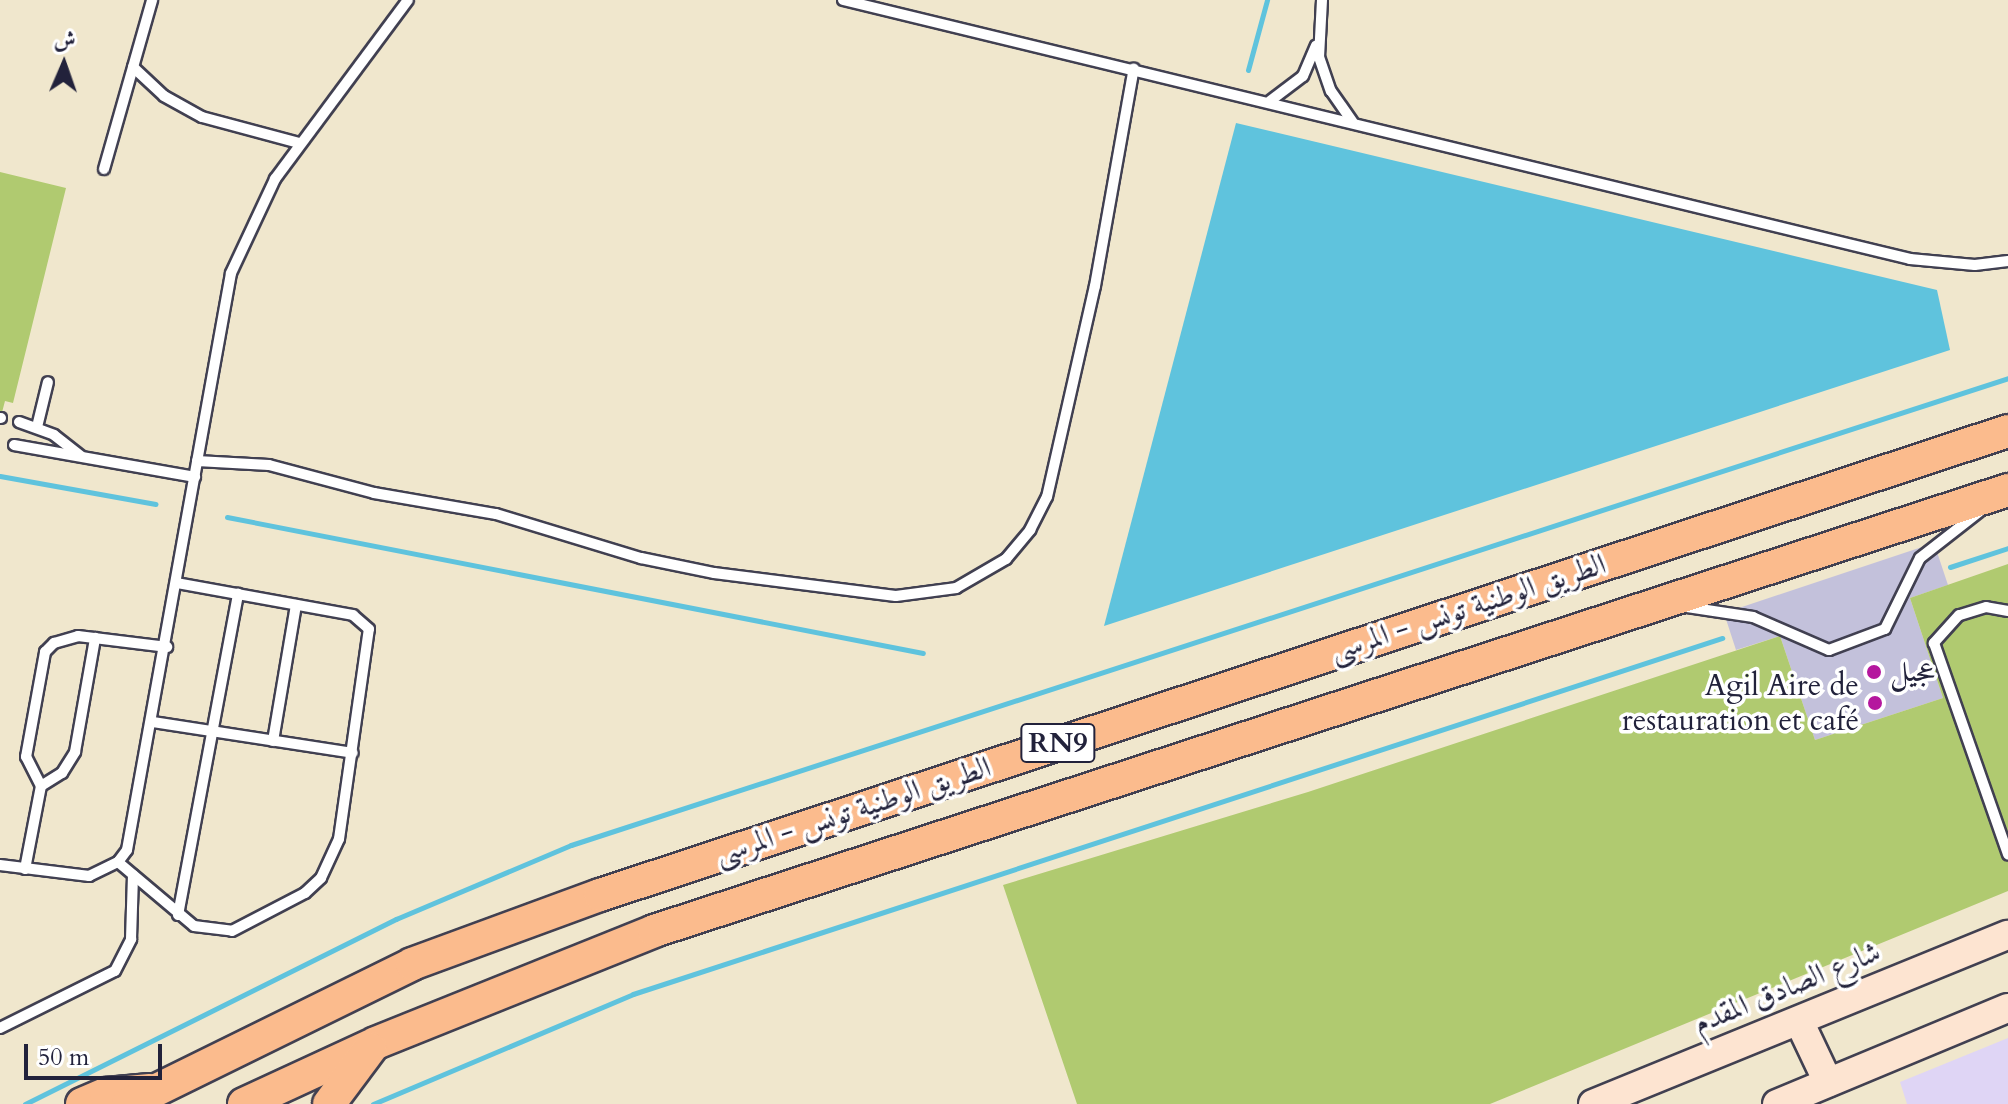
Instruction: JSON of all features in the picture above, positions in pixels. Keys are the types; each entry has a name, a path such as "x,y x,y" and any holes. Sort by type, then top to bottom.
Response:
{"highway":[{"name":"الطريق الوطنية تونس - المرسى","path":"141,1097 412,964 600,895 2008,431"},
{"name":"الطريق الوطنية تونس - المرسى","path":"244,1104 376,1043 654,931 1657,608 2006,490"},
{"path":"329,1104 376,1043"},
{"path":"82,1104 106,1094 141,1097"}],"main road":[{"name":"شارع الصادق المقدم","path":"1593,1104 2008,935"},
{"path":"1777,1104 2008,1008"},
{"path":"1799,1021 1828,1082"}],"lane":[{"path":"104,169 152,0"},
{"path":"0,865 89,876 118,862 133,835 231,273 250,225 299,143 408,0"},
{"path":"843,0 1270,101 1910,259 1954,265 2008,261"},
{"path":"1270,101 1303,76 1318,40 1322,0"},
{"path":"1318,40 1331,91 1353,122"},
{"path":"133,67 164,96 202,117 299,143"},
{"path":"197,461 269,465 374,493 496,514 641,558 714,573 896,596 956,588 1006,559 1030,530 1047,497 1095,286 1134,68"},
{"path":"37,427 48,382"},
{"path":"19,422 37,427 82,457"},
{"path":"14,445 195,477"},
{"path":"1657,608 1700,606 1753,617 1829,650 1885,629 1920,558 2006,490"},
{"path":"118,862 178,915 213,932 232,931 305,893 321,878 339,839 369,629 353,615 177,583"},
{"path":"178,915 238,594"},
{"path":"273,741 296,605"},
{"path":"2008,611 1986,607 1959,615 1934,643 2008,854"},
{"path":"25,869 41,786 26,757 40,664 45,652 65,638 95,638 167,647"},
{"path":"41,786 62,773 75,752 95,638"},
{"path":"153,722 353,753"},
{"path":"0,1028 115,971 131,939 133,875"}],"shaded area":[{"path":"1934,543 1948,585 1910,598 1943,698 1815,740 1780,636 1736,650 1724,613"},
{"path":"2008,1038 2008,1104 1907,1104 1900,1082"}],"green space":[{"path":"0,172 66,188 13,403 5,401 0,420"},
{"path":"2008,564 2008,891 1490,1104 1077,1104 1003,885 1308,792 1780,636 1815,740 1943,698 1910,598"}],"water":[{"path":"1236,123 1937,290 1950,350 1104,626"}],"waterway":[{"path":"1248,70 1267,0"},
{"path":"25,1104 396,919 571,845 2008,378"},
{"path":"0,476 156,504"},
{"path":"227,517 923,653"},
{"path":"1950,567 2008,548"},
{"path":"373,1104 633,994 1722,638"}],"place":[{"name":"عجيل","path":"1874,672"},
{"name":"Agil Aire de restauration et café","path":"1875,703"}]}
